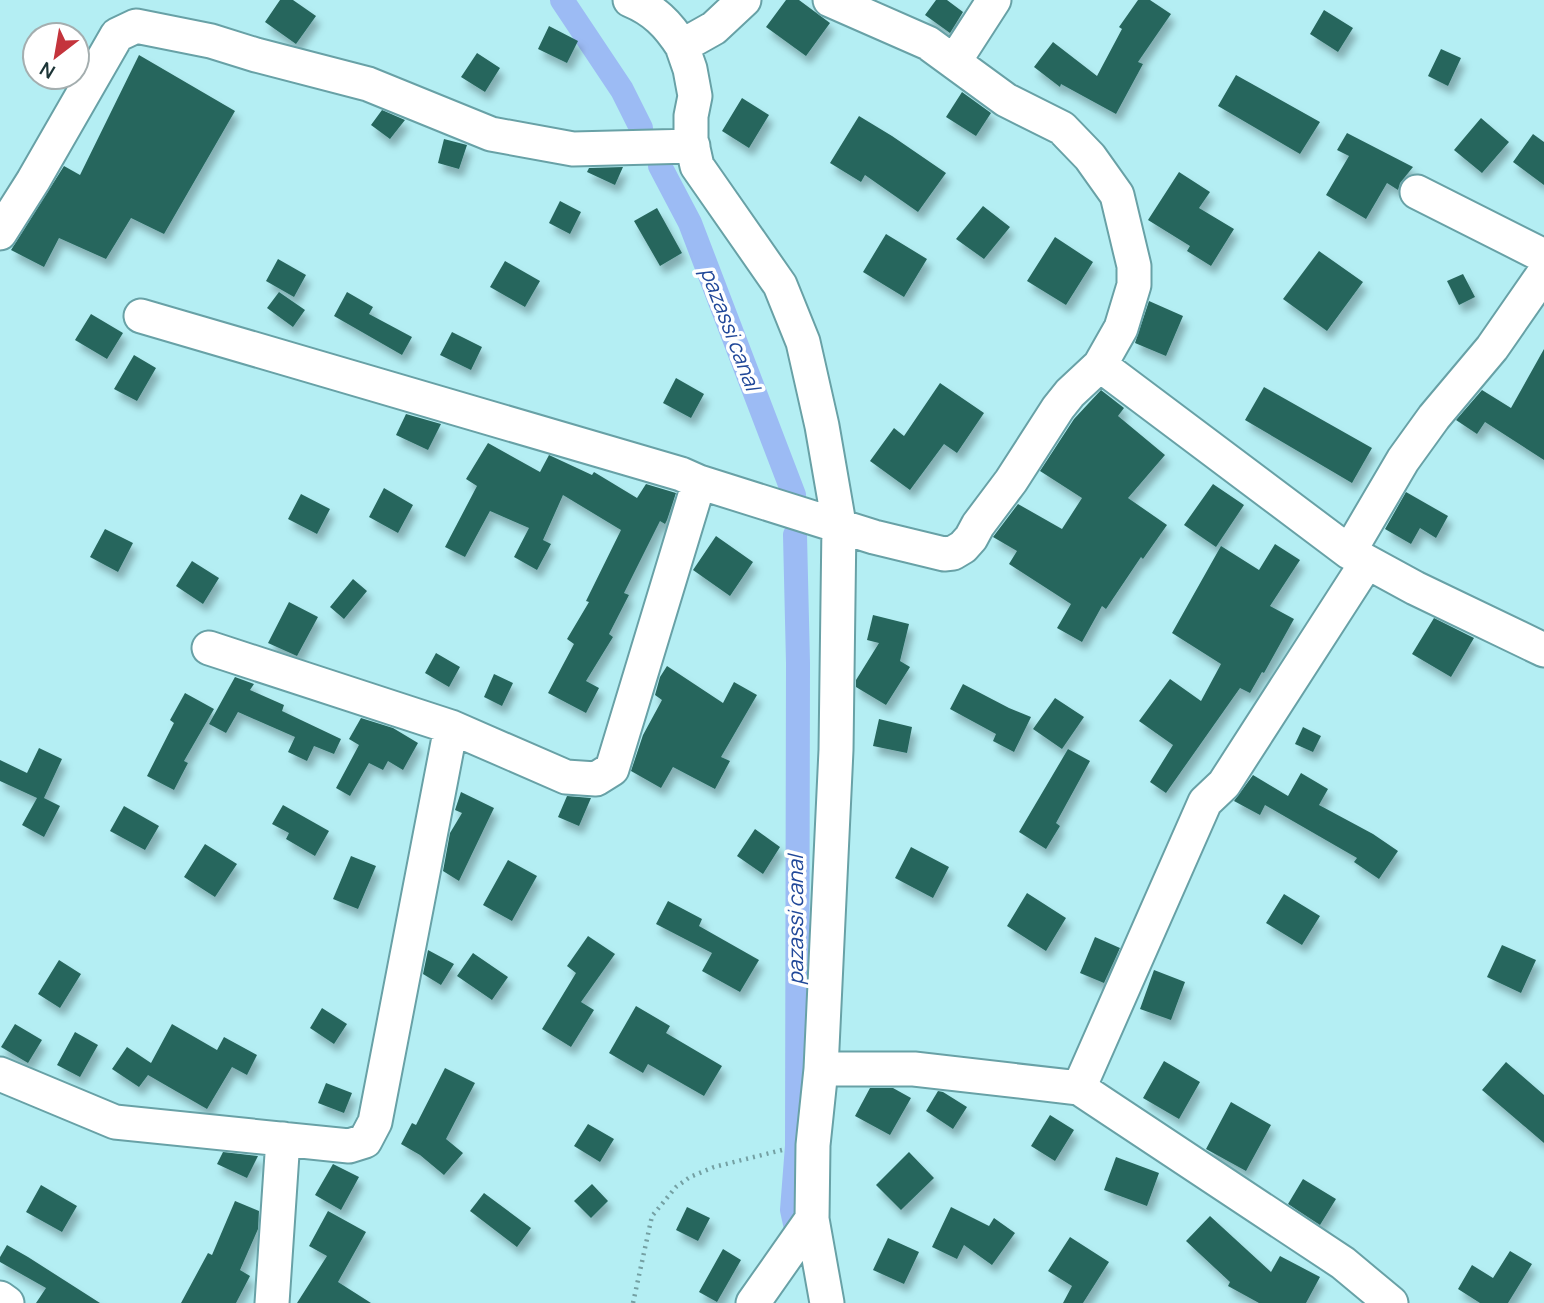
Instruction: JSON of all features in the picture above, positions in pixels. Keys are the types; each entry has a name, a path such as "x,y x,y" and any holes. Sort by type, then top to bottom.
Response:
{"street":[{"path":"630,0 647,7 668,25 682,46 690,68 695,96 691,116 692,146 698,166 780,285 803,341 822,426 839,524 836,750 821,1069 813,1145 812,1219 827,1303"},
{"path":"682,46 715,28 744,0"},
{"path":"141,316 681,474 874,537 935,553 953,553 963,547 1012,481 1058,408 1100,365 1121,328 1135,285 1135,266 1117,195 1090,157 1062,128 1006,100 928,43 830,0"},
{"path":"954,62 994,0"},
{"path":"0,233 117,35 136,26 211,41 368,84 491,134 573,149 692,146"},
{"path":"1417,192 1544,256"},
{"path":"1079,1088 1205,802 1224,783 1358,557 1403,460 1434,417 1492,348 1544,273"},
{"path":"1100,365 1358,557 1415,588 1540,640"},
{"path":"209,648 451,727 566,777 596,779 612,769 699,482"},
{"path":"0,1074 115,1122 349,1146 365,1141 375,1122 451,727"},
{"path":"821,1069 914,1069 1079,1088 1343,1263 1391,1303"},
{"path":"272,1303 283,1139"},
{"path":"753,1303 812,1219"},
{"path":"0,1298 7,1303"}],"path":[{"path":"633,1303 653,1216 676,1187 690,1177 714,1167 797,1146 813,1145"}],"building":[{"path":"280,0 293,0 316,16 296,44 265,22"},
{"path":"786,0 799,0 830,23 806,56 766,27"},
{"path":"936,0 947,0 963,12 950,33 925,15"},
{"path":"1138,0 1150,0 1171,14 1138,62 1143,64 1116,114 1061,84 1060,87 1034,67 1053,42 1097,76 1122,29 1119,27"},
{"path":"1324,10 1353,28 1338,52 1310,34"},
{"path":"549,26 578,41 567,63 538,49"},
{"path":"1441,49 1461,58 1448,86 1428,76"},
{"path":"477,53 500,68 485,92 461,77"},
{"path":"139,55 235,111 164,234 131,218 106,259 59,238 44,267 11,250 64,166 80,175"},
{"path":"1236,75 1320,122 1300,154 1218,106"},
{"path":"962,92 991,113 976,136 946,117"},
{"path":"742,98 769,115 749,148 722,131"},
{"path":"382,110 405,120 390,139 371,125"},
{"path":"859,116 946,173 918,212 865,175 861,182 830,163"},
{"path":"1481,118 1509,142 1482,173 1454,150"},
{"path":"1347,133 1413,167 1400,183 1398,190 1387,183 1366,219 1326,195 1349,156 1337,150"},
{"path":"1533,134 1544,142 1544,185 1513,162"},
{"path":"444,139 467,145 459,169 438,163"},
{"path":"623,167 615,185 587,172 589,168"},
{"path":"1179,172 1210,192 1199,208 1234,229 1211,266 1187,251 1190,246 1148,220"},
{"path":"560,201 581,212 570,234 549,223"},
{"path":"983,206 1010,227 984,259 956,239"},
{"path":"657,208 682,253 660,266 634,221"},
{"path":"886,234 927,259 904,297 863,272"},
{"path":"1055,237 1093,262 1066,305 1027,281"},
{"path":"1319,251 1363,282 1327,331 1283,299"},
{"path":"278,259 306,275 294,297 266,281"},
{"path":"505,261 540,281 525,307 490,287"},
{"path":"1463,274 1475,297 1459,305 1447,281"},
{"path":"279,292 305,310 293,327 267,308"},
{"path":"347,292 373,307 369,314 412,337 402,355 334,316"},
{"path":"1149,301 1183,316 1166,356 1135,343"},
{"path":"91,314 123,333 107,359 75,340"},
{"path":"452,332 482,347 471,370 440,355"},
{"path":"1544,349 1544,460 1485,422 1477,434 1456,420 1482,390 1511,408"},
{"path":"134,355 156,368 137,401 114,389"},
{"path":"676,378 704,394 691,418 663,403"},
{"path":"940,383 984,413 957,453 944,444 910,490 870,461 894,428 904,436"},
{"path":"1264,387 1372,448 1352,483 1245,420"},
{"path":"1101,390 1124,408 1118,416 1165,455 1128,498 1167,525 1143,559 1141,557 1106,609 1102,606 1082,642 1057,628 1071,604 1009,564 1017,551 993,537 1018,504 1062,529 1082,498 1040,471 1074,419"},
{"path":"406,414 441,424 428,450 396,435"},
{"path":"488,443 540,472 549,455 592,475 594,472 637,498 646,484 676,493 665,524 660,521 624,593 629,595 609,634 613,637 586,681 599,688 586,713 548,693 574,644 567,639 589,602 586,601 621,530 563,495 543,540 551,544 537,570 514,557 529,528 490,511 465,557 445,547 477,486 466,479"},
{"path":"1213,484 1244,505 1216,547 1184,525"},
{"path":"384,488 413,505 398,533 369,517"},
{"path":"1406,492 1448,516 1436,538 1420,528 1411,544 1385,529"},
{"path":"301,494 330,509 317,534 288,519"},
{"path":"105,529 133,543 118,572 90,557"},
{"path":"716,536 753,562 730,596 693,570"},
{"path":"1275,544 1300,560 1270,606 1294,619 1250,693 1240,688 1166,793 1150,782 1173,745 1139,721 1170,679 1201,701 1221,664 1172,633 1221,546 1259,570"},
{"path":"192,561 219,578 203,604 176,586"},
{"path":"353,579 367,591 344,619 330,607"},
{"path":"289,602 318,617 297,656 268,643"},
{"path":"873,615 909,624 900,661 910,667 886,705 856,687 856,680 879,643 867,640"},
{"path":"1434,618 1474,638 1451,677 1412,654"},
{"path":"436,653 460,667 449,687 425,673"},
{"path":"667,666 723,703 734,682 757,695 721,757 730,761 715,789 673,767 661,788 631,771 643,735 662,700 655,695 660,677"},
{"path":"494,674 513,683 502,706 484,697"},
{"path":"235,677 254,684 250,690 284,705 282,711 341,739 334,754 314,746 307,761 288,752 295,737 238,712 226,733 209,724"},
{"path":"963,684 1031,717 1014,752 993,741 996,734 950,709"},
{"path":"185,693 214,709 184,761 188,763 174,790 147,776 174,723 170,720"},
{"path":"1055,698 1084,717 1062,749 1033,729"},
{"path":"361,718 393,728 418,743 403,770 388,761 383,770 369,763 350,796 336,788 359,745 349,739"},
{"path":"879,719 912,727 907,753 873,746"},
{"path":"1303,727 1321,736 1313,752 1295,744"},
{"path":"39,748 62,759 44,798 60,806 44,837 22,825 37,798 0,781 0,760 27,773"},
{"path":"1068,749 1090,761 1056,823 1060,826 1046,849 1019,832"},
{"path":"1301,773 1328,789 1319,805 1373,834 1398,851 1379,879 1354,862 1357,858 1265,805 1260,815 1234,801 1253,775 1288,796"},
{"path":"461,792 494,808 459,881 443,871 450,833 462,813 455,810"},
{"path":"567,796 591,798 579,826 558,817"},
{"path":"283,805 329,831 315,856 286,839 289,833 272,824"},
{"path":"124,806 159,826 145,850 110,831"},
{"path":"755,829 780,847 763,874 737,856"},
{"path":"205,844 237,864 215,897 184,877"},
{"path":"911,847 949,867 933,898 895,878"},
{"path":"351,856 376,866 358,909 333,899"},
{"path":"508,860 537,876 512,921 483,905"},
{"path":"1027,893 1066,918 1046,951 1007,926"},
{"path":"1284,894 1320,916 1302,945 1266,923"},
{"path":"668,901 702,919 699,926 759,960 740,992 702,971 712,953 656,924"},
{"path":"588,936 615,954 581,1002 594,1010 571,1047 542,1029 576,973 567,966"},
{"path":"1095,937 1120,948 1104,983 1080,973"},
{"path":"1502,945 1536,960 1521,993 1487,977"},
{"path":"428,950 454,964 441,985 423,974"},
{"path":"473,953 508,977 492,1000 457,976"},
{"path":"59,960 81,974 60,1008 38,994"},
{"path":"1154,970 1185,982 1171,1020 1140,1009"},
{"path":"636,1006 670,1026 666,1033 722,1066 704,1096 648,1064 643,1073 609,1053"},
{"path":"322,1008 347,1024 334,1044 310,1028"},
{"path":"15,1024 42,1040 28,1063 1,1047"},
{"path":"172,1024 217,1050 224,1037 257,1055 247,1075 232,1067 207,1109 148,1075 139,1087 112,1069 127,1047 151,1063"},
{"path":"75,1032 98,1045 80,1077 57,1065"},
{"path":"1164,1061 1200,1082 1179,1119 1143,1098"},
{"path":"1506,1062 1544,1095 1544,1143 1482,1090"},
{"path":"445,1068 475,1083 446,1139 463,1153 444,1175 420,1155 401,1144 412,1123 416,1125"},
{"path":"326,1083 352,1093 344,1113 318,1103"},
{"path":"870,1088 893,1088 911,1098 890,1135 855,1116"},
{"path":"938,1091 967,1107 953,1129 926,1111"},
{"path":"1231,1102 1271,1125 1246,1171 1206,1149"},
{"path":"1050,1115 1074,1130 1055,1161 1031,1146"},
{"path":"588,1124 614,1139 600,1162 574,1146"},
{"path":"223,1152 258,1156 247,1178 217,1164"},
{"path":"909,1152 934,1178 901,1210 876,1185"},
{"path":"1116,1157 1159,1173 1147,1206 1104,1190"},
{"path":"333,1164 359,1177 341,1210 315,1195"},
{"path":"1303,1179 1336,1199 1320,1225 1288,1204"},
{"path":"592,1184 608,1201 591,1218 574,1201"},
{"path":"41,1185 77,1206 62,1232 26,1212"},
{"path":"484,1193 531,1228 517,1247 470,1211"},
{"path":"235,1201 259,1211 258,1229 240,1270 250,1276 236,1303 181,1303 208,1253 212,1255"},
{"path":"687,1207 710,1218 698,1241 676,1230"},
{"path":"951,1207 989,1226 994,1218 1015,1233 992,1265 964,1245 957,1259 932,1247"},
{"path":"328,1211 366,1232 338,1282 371,1303 297,1303 327,1256 309,1246"},
{"path":"1210,1216 1271,1272 1280,1256 1320,1277 1306,1303 1259,1303 1228,1286 1230,1282 1186,1241"},
{"path":"1070,1237 1109,1262 1083,1303 1063,1303 1072,1286 1048,1271"},
{"path":"888,1238 919,1252 904,1284 873,1270"},
{"path":"7,1245 100,1303 36,1303 46,1288 0,1262"},
{"path":"723,1249 741,1260 717,1302 699,1292"},
{"path":"1510,1251 1532,1264 1508,1303 1480,1303 1458,1289 1472,1265 1493,1278"}],"waterway":[{"name":"pazassi canal","path":"562,0 622,90 641,128"},
{"name":"pazassi canal","path":"660,166 690,223 794,495"},
{"name":"pazassi canal","path":"795,535 798,663 797,1146 792,1210 800,1247"}]}
